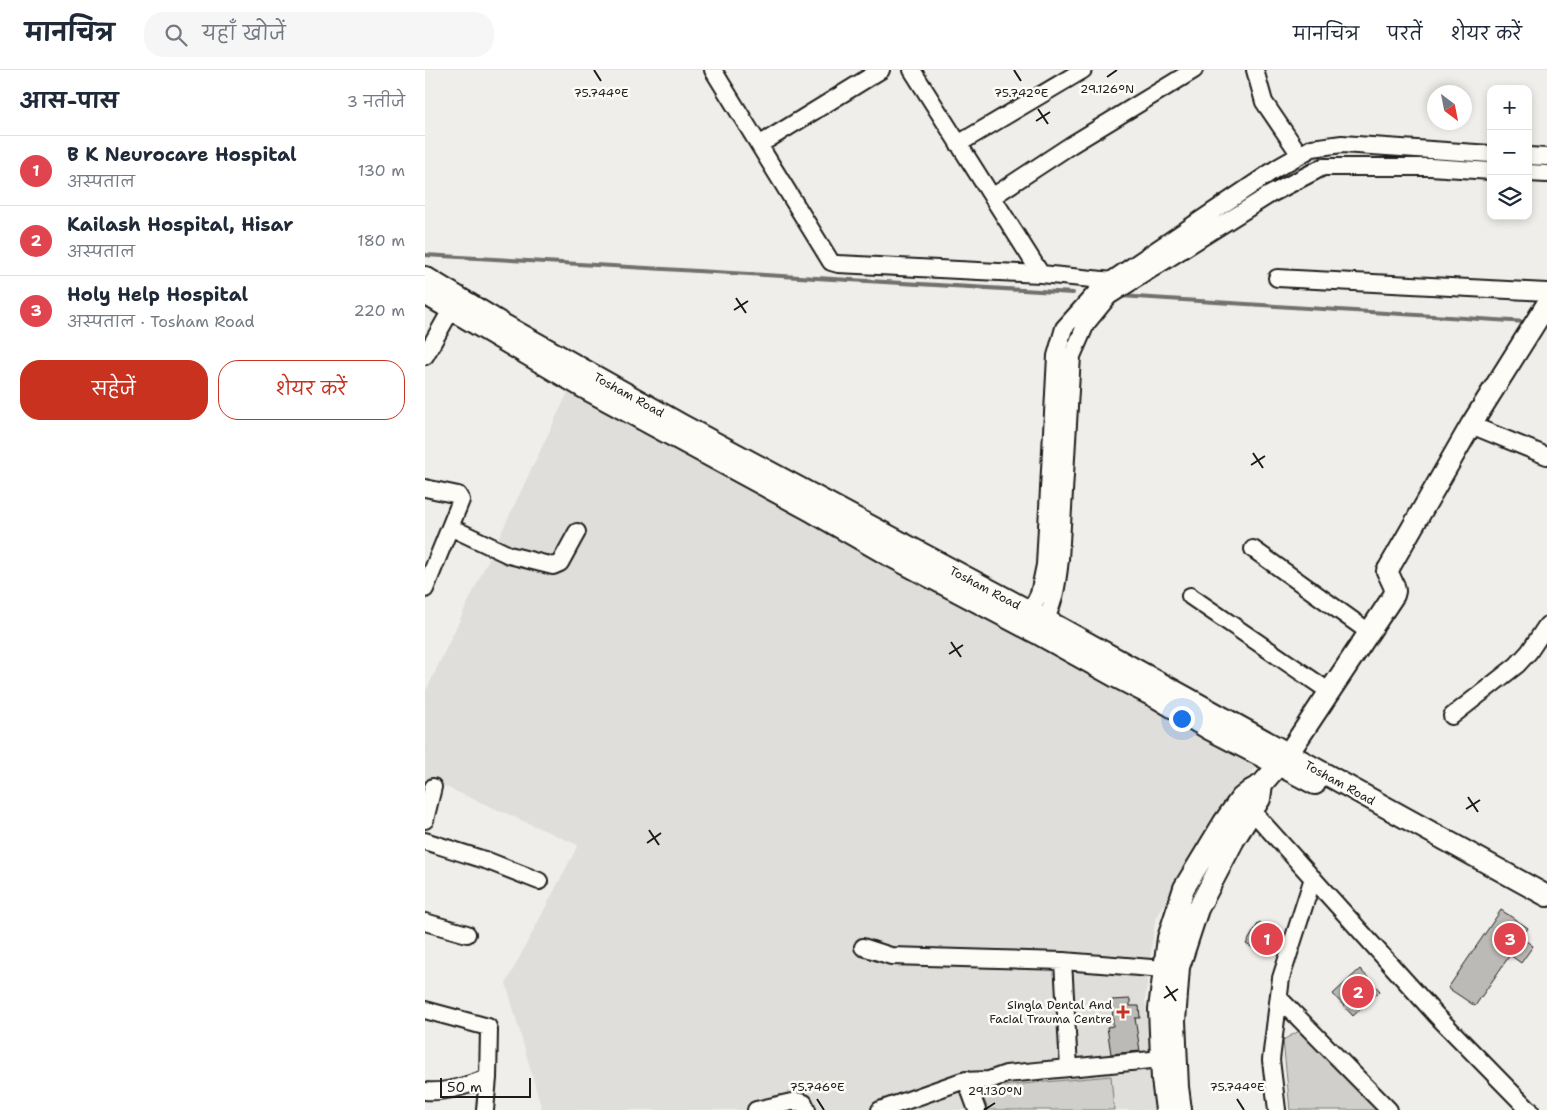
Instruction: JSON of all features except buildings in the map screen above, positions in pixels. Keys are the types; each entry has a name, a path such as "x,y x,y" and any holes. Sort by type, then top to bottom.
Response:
{"main road":[{"name":"Tosham Road","path":"425,277 682,426 1034,623 1283,759 1547,896"},
{"name":"Tosham Road","path":"425,294 584,388 813,512 888,555 1034,623"},
{"path":"1181,1110 1178,1087 1169,1058 1159,1009 1168,938 1184,888 1217,853 1247,804 1251,790 1263,784 1283,759 1394,596 1395,591 1387,571 1471,426 1539,317"},
{"name":"Tosham Road","path":"1283,759 1439,852 1485,875 1547,910"},
{"path":"1166,1110 1169,1058 1175,1021 1179,967 1217,853"}],"street":[{"path":"713,70 831,262 838,264 1041,274 1131,282"},
{"path":"759,145 881,70"},
{"path":"912,70 1041,274"},
{"path":"958,144 1063,75 1083,70"},
{"path":"992,197 1071,145 1194,70"},
{"path":"1255,70 1264,102 1300,155"},
{"path":"1034,623 1045,565 1056,356 1064,328 1100,288 1277,168 1312,148 1342,144 1487,154"},
{"path":"1532,156 1547,157"},
{"path":"1034,623 1051,608 1058,584 1072,356 1086,324 1109,296 1269,195 1323,167 1430,167 1487,171"},
{"path":"1532,173 1547,174"},
{"path":"1277,278 1547,292"},
{"path":"425,356 451,310"},
{"path":"1471,426 1547,456"},
{"path":"425,488 458,495 461,498 425,589"},
{"path":"450,527 509,555 553,566 560,563 577,532"},
{"path":"1253,549 1369,632"},
{"path":"1189,596 1330,692"},
{"path":"1452,716 1517,665 1529,652 1547,625"},
{"path":"425,820 433,788"},
{"path":"1247,804 1437,1016 1529,1110"},
{"path":"425,841 488,861 539,881"},
{"path":"1277,1110 1271,1060 1281,978 1313,878"},
{"path":"425,922 467,934"},
{"path":"863,947 891,956 1063,961 1164,969"},
{"path":"1063,961 1069,1068"},
{"path":"1279,998 1389,1110"},
{"path":"425,1010 488,1027 488,1078 485,1110"},
{"path":"880,1110 965,1080 982,1081 1006,1074 1169,1058"},
{"path":"425,1091 436,1092 465,1086 488,1078"},
{"path":"965,1080 977,1110"},
{"path":"756,1110 796,1101 804,1104 807,1110"}],"shaded area":[{"path":"570,388 1260,762 1194,849 1155,921 1145,999 1156,1110 542,1110 506,983 578,845 425,778 425,693"},
{"path":"1301,1030 1376,1110 1290,1110 1283,1040"},
{"path":"1111,1076 1114,1110 988,1110 980,1088"}],"waterway":[{"path":"425,255 1073,293"},
{"path":"1120,296 1527,322"}],"place":[{"name":"B K Neurocare Hospital","path":"1267,939"},
{"name":"Holy Help Hospital","path":"1510,939"},
{"name":"Kailash Hospital, Hisar","path":"1358,992"},
{"name":"Singla Dental And Facial Trauma Centre","path":"1123,1012"}]}
